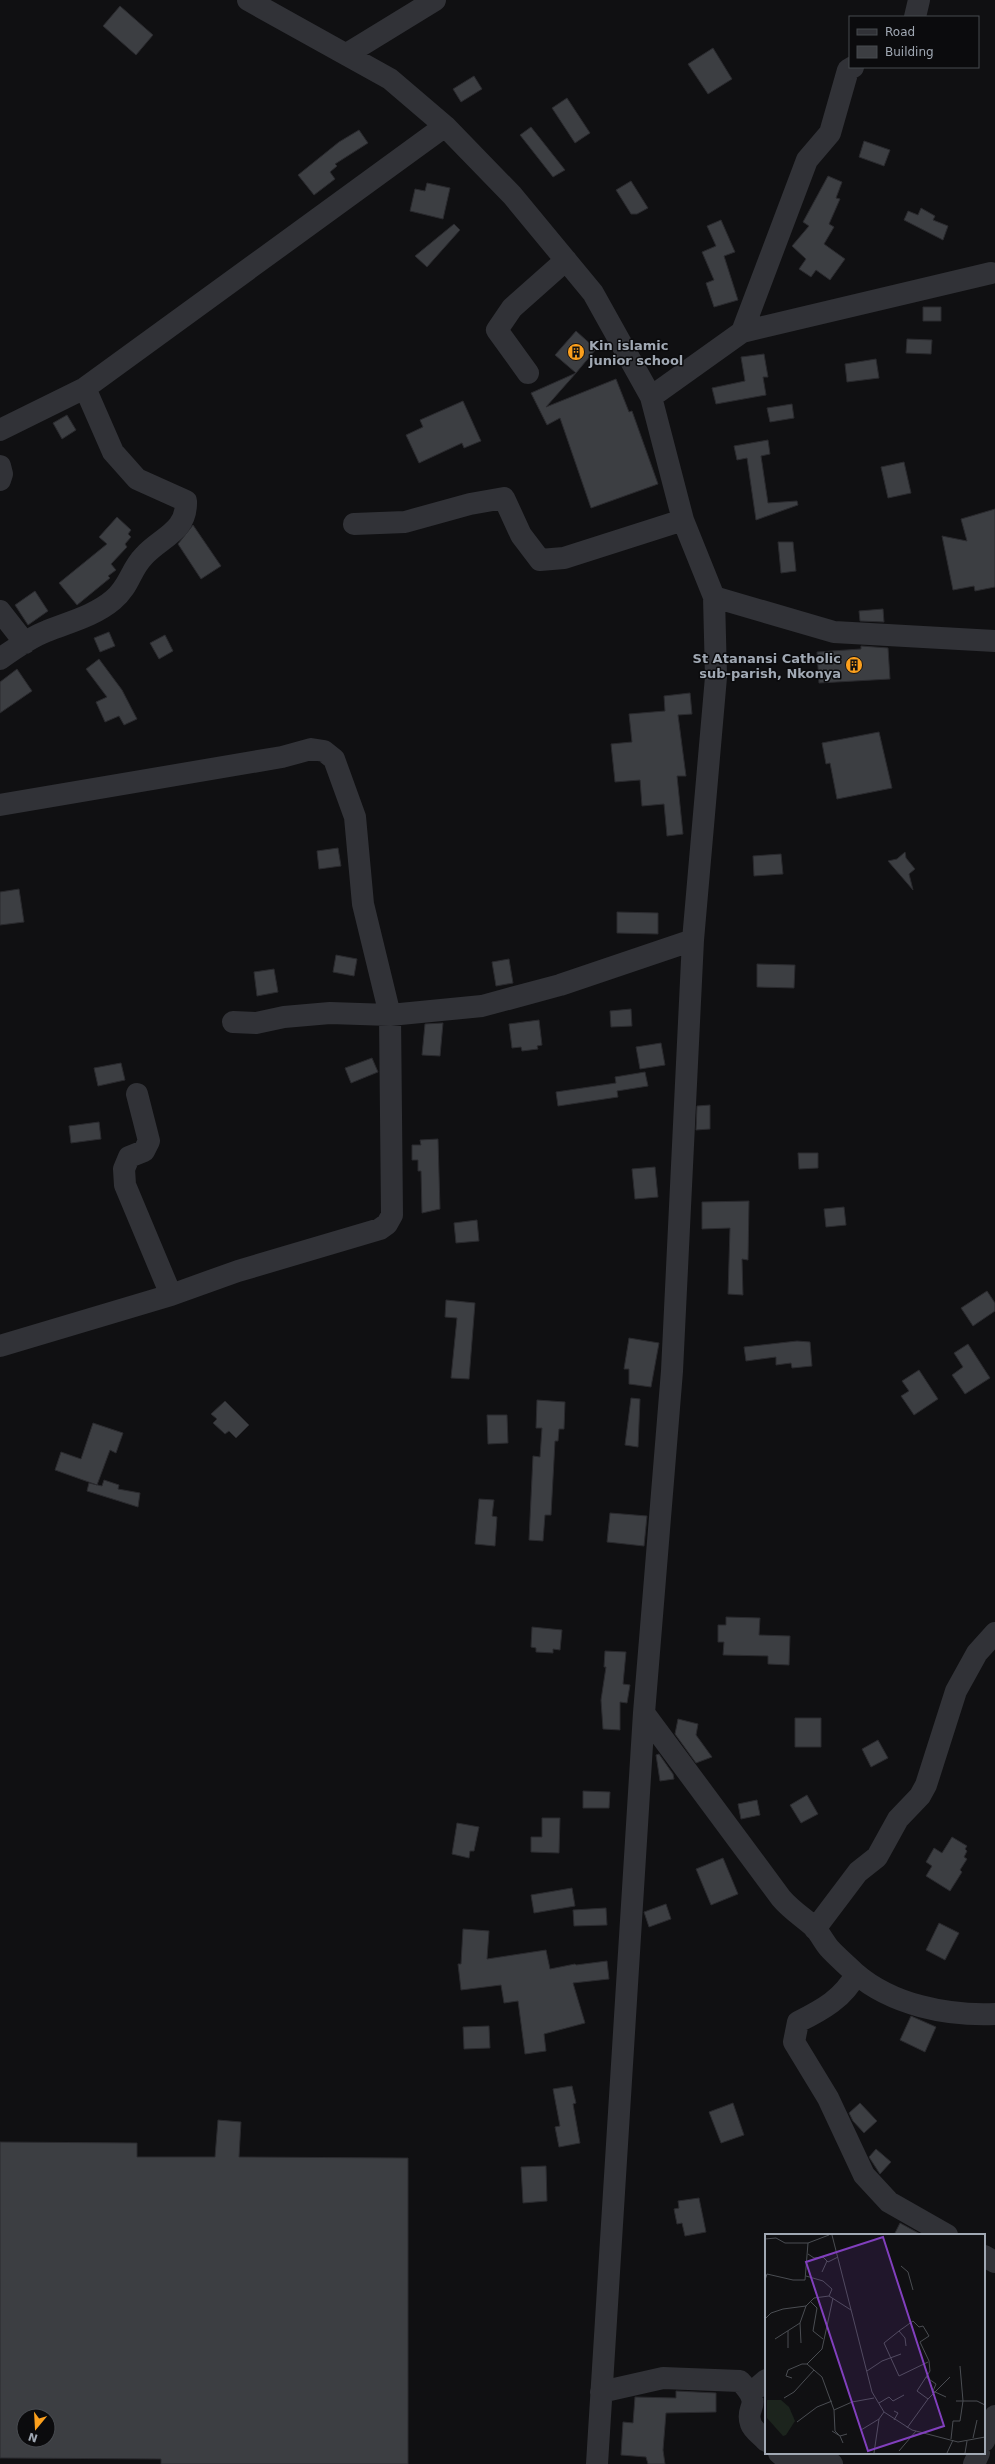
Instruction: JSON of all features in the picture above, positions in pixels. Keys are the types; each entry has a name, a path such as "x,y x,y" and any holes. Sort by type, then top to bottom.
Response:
{"street":[{"path":"248,0 390,79 445,126 512,195 593,293 651,397 683,520 714,597 716,677 693,940 672,1371 644,1713 597,2464"},
{"path":"346,54 435,0"},
{"path":"914,16 919,0"},
{"path":"742,332 807,160 830,133 848,70 851,68"},
{"path":"0,430 85,388 445,126"},
{"path":"528,373 496,330 512,308 566,260"},
{"path":"651,397 742,332 991,273"},
{"path":"0,659 45,631 83,618 112,602 126,589 144,556 176,530 186,514 186,501 137,479 113,452 85,388"},
{"path":"0,466 2,474 0,480"},
{"path":"354,524 405,522 470,504 504,498 521,535 540,560 564,558 683,520"},
{"path":"714,597 834,632 995,641"},
{"path":"0,611 25,643"},
{"path":"0,805 282,757 299,751 311,749 324,751 334,759 355,817 364,904 390,1015 393,1180 392,1215 387,1224 380,1229 238,1271 172,1295 0,1346"},
{"path":"233,1022 256,1023 284,1017 330,1013 390,1015 482,1006 560,985 693,940"},
{"path":"138,1094 150,1141 144,1151 129,1157 124,1169 125,1185 172,1295"},
{"path":"815,1929 858,1872 877,1858 898,1818 920,1796 926,1785 956,1691 977,1653 995,1632"},
{"path":"644,1713 781,1898 794,1912 815,1929 829,1948 856,1974 880,1991 916,2004 937,2010 974,2015 995,2014"},
{"path":"856,1974 850,1987 832,2003 798,2022 794,2042 828,2098 864,2176 889,2202 945,2234"},
{"path":"985,2257 995,2262"},
{"path":"601,2392 663,2378 740,2381 758,2386 750,2413 751,2424 765,2440"},
{"path":"985,2439 995,2416"},
{"path":"780,2454 784,2457 832,2464"},
{"path":"974,2464 979,2454"}],"building":[{"path":"120,6 153,35 136,55 103,26"},
{"path":"713,48 732,79 708,94 688,64"},
{"path":"474,76 482,89 461,102 453,89"},
{"path":"567,98 590,133 575,143 552,108"},
{"path":"531,127 565,170 553,177 520,135"},
{"path":"359,130 368,143 335,164 337,166 330,172 335,179 314,195 298,175 339,142"},
{"path":"864,141 890,150 884,166 859,157"},
{"path":"828,176 842,182 836,198 840,199 829,224 834,227 824,244 845,259 830,280 816,270 811,277 799,269 806,259 792,246 809,226 803,222"},
{"path":"631,181 648,208 637,214 631,214 616,190"},
{"path":"427,183 450,188 443,219 410,211 415,189 425,191"},
{"path":"921,208 935,216 933,220 948,226 943,240 904,220 908,211 918,215"},
{"path":"721,220 735,252 724,256 738,300 714,307 706,283 714,280 702,252 716,246 707,226"},
{"path":"454,224 460,230 427,267 415,256"},
{"path":"923,307 941,307 941,321 923,321"},
{"name":"Kin islamic junior school","path":"576,331 596,349 576,373 555,355"},
{"path":"907,339 932,340 931,354 906,353"},
{"path":"764,354 768,377 763,377 766,395 716,404 712,388 745,381 741,357"},
{"path":"876,359 879,378 847,382 845,364"},
{"path":"576,373 546,407 616,379 629,412 632,411 658,484 591,508 560,418 547,425 531,393"},
{"path":"463,401 481,441 464,448 462,443 419,463 406,435 423,427 420,420"},
{"path":"792,404 794,418 770,422 767,408"},
{"path":"67,415 76,430 62,439 53,423"},
{"path":"768,440 770,454 761,456 768,503 797,501 798,505 756,520 747,458 737,460 734,446"},
{"path":"904,462 911,493 888,498 881,467"},
{"path":"995,509 995,587 975,591 974,586 953,590 942,536 967,541 961,519"},
{"path":"117,517 131,530 128,534 131,537 125,544 127,547 111,564 116,570 108,576 110,578 77,605 59,583 107,544 99,537"},
{"path":"193,525 221,566 201,579 178,544"},
{"path":"778,542 793,542 796,571 781,573"},
{"path":"35,591 48,611 28,625 15,605"},
{"path":"883,609 884,622 860,621 859,611"},
{"path":"109,632 115,646 100,652 94,638"},
{"path":"165,635 173,651 159,659 150,643"},
{"name":"St Atanansi Catholic sub-parish, Nkonya","path":"861,646 888,648 890,679 819,683 817,652 861,649"},
{"path":"99,659 122,690 137,719 124,725 119,716 105,722 96,702 107,697 86,669"},
{"path":"17,669 32,691 0,713 0,682"},
{"path":"690,693 692,714 678,715 686,776 677,776 683,834 667,836 664,804 642,806 640,780 615,782 611,744 632,742 629,714 665,711 664,696"},
{"path":"879,732 892,788 837,799 830,763 826,764 822,743"},
{"path":"338,848 341,866 319,869 317,851"},
{"path":"905,852 906,858 915,869 909,874 913,890 888,861 897,859"},
{"path":"781,854 783,874 754,876 753,856"},
{"path":"19,889 24,922 0,925 0,892"},
{"path":"617,912 658,913 658,934 617,933"},
{"path":"336,955 357,959 354,976 333,972"},
{"path":"509,959 513,983 496,986 492,962"},
{"path":"757,964 795,965 794,988 757,987"},
{"path":"274,969 278,992 257,996 254,972"},
{"path":"631,1009 632,1026 611,1027 610,1011"},
{"path":"539,1020 542,1045 537,1046 538,1049 522,1051 521,1047 512,1048 509,1024"},
{"path":"443,1023 440,1056 422,1055 425,1024"},
{"path":"661,1043 665,1065 640,1069 636,1047"},
{"path":"372,1058 378,1072 351,1083 345,1068"},
{"path":"121,1063 125,1080 98,1086 94,1068"},
{"path":"645,1072 648,1086 617,1091 618,1097 558,1106 556,1092 616,1083 615,1077"},
{"path":"710,1105 710,1129 696,1130 697,1106"},
{"path":"99,1122 101,1139 71,1143 69,1126"},
{"path":"438,1139 440,1209 422,1213 421,1171 418,1171 418,1160 412,1160 412,1145 421,1145 420,1140"},
{"path":"798,1153 818,1153 818,1168 799,1169"},
{"path":"655,1167 658,1197 635,1199 632,1169"},
{"path":"749,1201 748,1260 742,1259 743,1295 728,1294 730,1228 702,1229 702,1202"},
{"path":"844,1207 846,1225 826,1227 824,1209"},
{"path":"477,1220 479,1241 456,1243 454,1223"},
{"path":"987,1291 995,1303 995,1311 973,1326 961,1308"},
{"path":"446,1300 475,1303 469,1379 451,1378 457,1318 445,1317"},
{"path":"629,1338 659,1343 651,1387 629,1384 629,1369 624,1369"},
{"path":"797,1341 810,1342 812,1366 792,1368 791,1363 776,1365 776,1357 746,1361 744,1347"},
{"path":"968,1344 990,1378 965,1394 952,1375 963,1367 954,1353"},
{"path":"919,1370 938,1399 914,1415 901,1396 909,1391 902,1381"},
{"path":"631,1398 640,1399 638,1447 625,1445"},
{"path":"537,1400 565,1402 564,1429 559,1429 558,1441 555,1441 551,1515 545,1515 543,1541 529,1540 533,1456 540,1457 542,1428 536,1428"},
{"path":"225,1401 249,1425 236,1438 229,1431 225,1434 213,1423 217,1419 211,1414"},
{"path":"487,1415 507,1415 508,1443 488,1444"},
{"path":"93,1423 123,1433 116,1453 110,1450 97,1485 55,1470 61,1452 81,1459"},
{"path":"104,1480 119,1485 118,1489 140,1493 138,1507 87,1491 89,1483 102,1486"},
{"path":"479,1499 494,1500 492,1516 497,1517 495,1546 475,1544"},
{"path":"610,1513 647,1516 644,1546 607,1542"},
{"path":"726,1617 760,1618 759,1635 790,1636 789,1665 768,1664 768,1656 723,1655 724,1642 718,1642 718,1625 726,1625"},
{"path":"532,1627 562,1630 560,1650 553,1649 553,1653 536,1652 536,1648 531,1647"},
{"path":"605,1651 626,1652 623,1684 630,1685 627,1703 620,1702 620,1730 603,1729 601,1700 606,1667 604,1667"},
{"path":"795,1718 821,1718 821,1747 795,1747"},
{"path":"678,1719 698,1724 696,1735 712,1757 696,1763 675,1734"},
{"path":"878,1740 888,1758 871,1767 862,1749"},
{"path":"659,1754 673,1774 674,1779 660,1781 656,1755"},
{"path":"583,1791 610,1792 609,1808 583,1808"},
{"path":"807,1795 818,1814 801,1823 790,1805"},
{"path":"757,1800 760,1815 741,1819 738,1804"},
{"path":"542,1818 560,1818 559,1853 531,1852 531,1837 542,1837"},
{"path":"457,1823 479,1827 474,1851 470,1851 469,1858 452,1854"},
{"path":"952,1837 967,1846 965,1849 967,1851 964,1857 967,1859 960,1870 962,1872 950,1891 926,1876 932,1866 926,1862 934,1848 942,1853"},
{"path":"723,1858 738,1894 711,1905 696,1869"},
{"path":"572,1888 575,1906 534,1913 531,1895"},
{"path":"666,1904 671,1919 649,1927 644,1912"},
{"path":"606,1908 607,1925 574,1926 573,1910"},
{"path":"939,1923 959,1933 945,1960 926,1950"},
{"path":"463,1929 489,1931 487,1959 546,1950 550,1969 575,1964 607,1961 609,1979 573,1983 585,2023 544,2034 546,2051 525,2054 518,2001 504,2003 501,1985 461,1990 458,1964 461,1964"},
{"path":"911,2016 936,2027 925,2052 900,2040"},
{"path":"489,2026 490,2048 464,2049 463,2027"},
{"path":"572,2086 576,2103 573,2104 580,2143 559,2147 555,2127 560,2126 553,2089"},
{"path":"733,2103 744,2135 721,2143 709,2112"},
{"path":"860,2103 877,2121 864,2133 853,2121 849,2113"},
{"path":"218,2120 241,2122 239,2157 408,2158 408,2464 161,2464 161,2459 0,2458 0,2142 137,2143 137,2157 215,2157"},
{"path":"876,2149 891,2162 880,2174 869,2157"},
{"path":"546,2166 547,2201 523,2203 521,2167"},
{"path":"699,2198 706,2232 685,2236 682,2223 677,2224 674,2209 679,2208 678,2201"},
{"path":"900,2223 920,2234 894,2234"},
{"path":"676,2391 716,2393 716,2412 666,2413 663,2450 665,2464 648,2464 646,2457 621,2455 623,2422 633,2423 635,2397 676,2398"}],"place":[{"name":"Kin islamic junior school","path":"576,352"},
{"name":"St Atanansi Catholic sub-parish, Nkonya","path":"854,665"}]}
